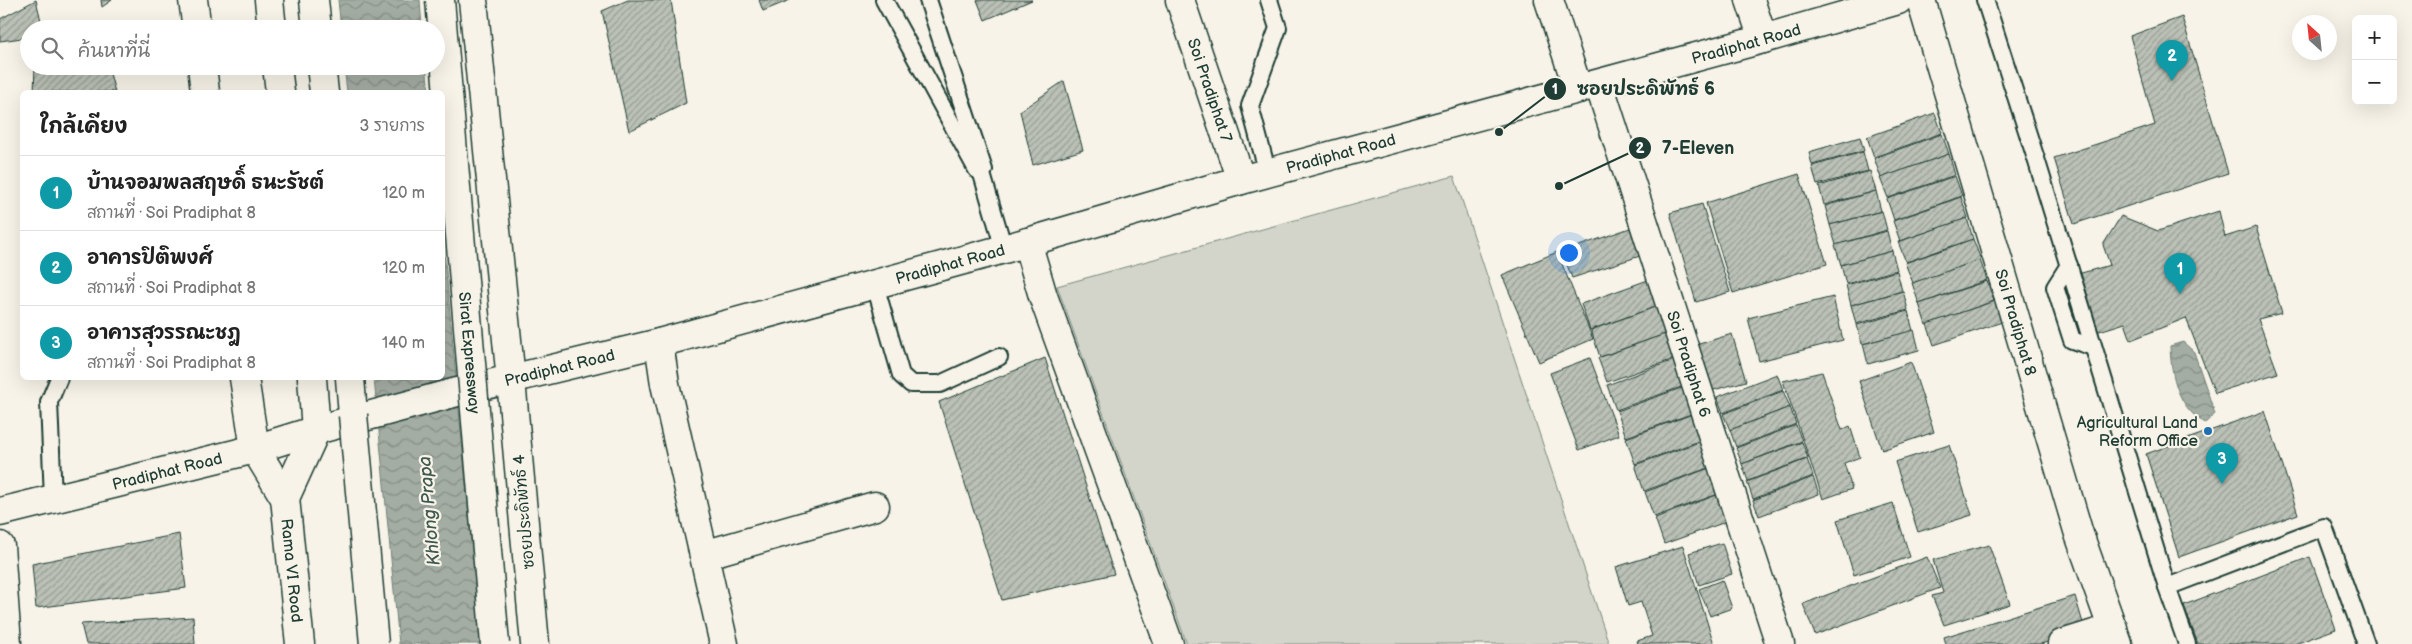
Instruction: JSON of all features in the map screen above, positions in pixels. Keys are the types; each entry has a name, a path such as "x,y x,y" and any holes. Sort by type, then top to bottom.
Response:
{"main road":[{"path":"193,0 196,20"},
{"path":"269,0 271,20"},
{"path":"314,0 316,20"},
{"name":"Sirat Expressway","path":"440,0 442,20"},
{"name":"ซอยประดิพัทธ์ 4","path":"473,0 512,380 535,644"},
{"name":"Soi Pradiphat 7","path":"1180,0 1241,180"},
{"name":"Soi Pradiphat 6","path":"1549,0 1588,86 1780,644"},
{"path":"1750,0 1763,40"},
{"name":"Pradiphat Road","path":"0,512 255,449 316,430 457,392 659,343 875,285 1241,180 1763,40 1898,0"},
{"name":"Soi Pradiphat 8","path":"1921,0 2079,534 2116,636"},
{"name":"Sirat Expressway","path":"445,59 495,644"},
{"path":"203,75 205,90"},
{"path":"278,75 280,90"},
{"path":"322,75 324,90"},
{"path":"1016,245 1046,305 1169,644"},
{"path":"659,343 665,384 724,644"},
{"name":"Rama VI Road","path":"244,380 255,449 285,498 300,644"},
{"name":"Rama VI Road","path":"285,498 316,430 312,380"},
{"path":"350,380 374,644"},
{"path":"704,555 875,506"},
{"path":"0,546 7,644"},
{"path":"2062,644 2116,636"}],"lane":[{"path":"884,0 977,172 982,174 1016,245"},
{"path":"928,0 984,170 982,174"},
{"path":"1268,174 1250,106 1278,28 1269,0"},
{"path":"1985,0 2069,265 2054,287 2072,340 2093,347 2167,587 2187,644"},
{"path":"875,285 901,375 911,384 940,384 1000,357"},
{"path":"53,499 49,402 58,380"},
{"path":"2167,587 2324,527 2366,644"}],"shaded area":[{"path":"1454,176 1609,644 1187,644 1057,286"}],"water":[{"path":"338,0 420,0 421,20 340,20"},
{"path":"345,75 427,75 429,90 347,90"},
{"name":"Khlong Prapa","path":"445,261 481,644 399,644 374,380 445,380"},
{"path":"2183,342 2194,352 2215,414 2205,423 2188,409 2174,380 2170,346"}],"building":[{"path":"36,0 41,20 20,20 20,38 0,41 0,19"},
{"path":"101,0 112,0 102,7"},
{"path":"628,0 671,0 686,103 629,131 602,11"},
{"path":"759,0 790,0 763,11"},
{"path":"977,0 1032,0 985,20"},
{"path":"2182,17 2228,173 2074,224 2054,158 2155,125 2130,36"},
{"path":"35,75 110,75 114,90 34,90"},
{"path":"1064,81 1083,150 1033,165 1020,111"},
{"path":"1935,113 1942,133 1874,157 1867,137"},
{"path":"1942,134 1949,154 1881,178 1874,158"},
{"path":"1860,137 1864,151 1812,165 1809,152"},
{"path":"1863,152 1868,171 1817,185 1812,166"},
{"path":"1949,154 1955,175 1888,198 1880,178"},
{"path":"1870,171 1876,191 1824,205 1819,186"},
{"path":"1799,174 1827,264 1733,293 1706,203"},
{"path":"1955,176 1962,196 1894,220 1887,199"},
{"path":"1876,191 1881,211 1830,225 1825,206"},
{"path":"1961,197 1968,218 1900,241 1893,221"},
{"path":"1702,204 1730,292 1696,302 1670,213"},
{"path":"1882,211 1887,230 1836,245 1830,225"},
{"path":"2219,211 2225,237 2256,227 2282,313 2258,319 2278,373 2215,393 2186,318 2131,340 2125,323 2096,332 2078,274 2110,265 2103,245 2121,216 2158,231"},
{"path":"1967,218 1973,239 1906,262 1898,242"},
{"path":"1630,228 1640,256 1572,278 1562,252"},
{"path":"1887,231 1892,251 1841,265 1835,245"},
{"path":"1973,239 1981,260 1913,283 1905,263"},
{"path":"1892,251 1897,270 1846,284 1841,265"},
{"path":"1557,252 1593,339 1539,362 1502,275"},
{"path":"1980,260 1987,280 1919,304 1912,283"},
{"path":"1897,271 1902,291 1851,305 1846,285"},
{"path":"1648,280 1658,306 1590,330 1581,304"},
{"path":"1987,281 1994,301 1926,325 1919,304"},
{"path":"1903,291 1908,310 1856,324 1851,305"},
{"path":"1833,297 1843,340 1759,361 1748,318"},
{"path":"1995,301 2002,322 1934,345 1927,324"},
{"path":"1658,306 1668,333 1600,357 1591,330"},
{"path":"1908,311 1913,331 1862,344 1857,325"},
{"path":"1914,330 1919,350 1868,364 1863,344"},
{"path":"1665,334 1674,359 1607,382 1598,358"},
{"path":"1732,334 1746,381 1710,391 1696,345"},
{"path":"1045,358 1114,574 1002,600 939,402"},
{"path":"1590,358 1619,435 1579,450 1550,373"},
{"path":"1674,360 1684,386 1616,410 1607,385"},
{"path":"1911,362 1934,432 1882,450 1859,381"},
{"path":"1822,372 1842,430 1850,426 1860,457 1844,463 1852,489 1823,499 1783,381"},
{"path":"1777,374 1783,390 1723,413 1717,397"},
{"path":"1684,387 1694,413 1626,437 1617,411"},
{"path":"1783,391 1790,407 1730,430 1723,414"},
{"path":"1790,407 1796,424 1736,447 1730,430"},
{"path":"2265,411 2298,514 2179,557 2146,454"},
{"path":"1693,414 1702,440 1635,464 1626,438"},
{"path":"1796,425 1802,441 1742,464 1736,448"},
{"path":"1702,441 1711,467 1644,491 1635,465"},
{"path":"1802,442 1808,458 1748,481 1742,464"},
{"path":"1949,445 1972,515 1918,532 1895,462"},
{"path":"1807,459 1813,476 1753,499 1747,482"},
{"path":"1712,467 1721,493 1654,517 1645,492"},
{"path":"1813,477 1819,494 1759,516 1753,500"},
{"path":"1722,493 1731,520 1664,544 1655,518"},
{"path":"1893,503 1910,557 1854,575 1837,520"},
{"path":"179,534 186,588 36,608 32,564"},
{"path":"1722,543 1732,574 1699,585 1689,553"},
{"path":"1989,545 2010,604 1944,625 1932,596 1943,593 1933,560"},
{"path":"1683,546 1714,644 1638,644 1637,641 1652,636 1641,602 1628,606 1616,567"},
{"path":"1927,557 1940,588 1815,635 1803,604"},
{"path":"2310,557 2336,629 2295,644 2198,644 2184,605"},
{"path":"1722,580 1732,608 1710,616 1699,589"},
{"path":"2075,596 2085,630 2041,644 1946,644 1944,637"},
{"path":"193,617 195,644 86,644 81,624"}],"place":[{"name":"อาคารปิติพงศ์","path":"2172,81"},
{"name":"ซอยประดิพัทธ์ 6","path":"1499,132"},
{"name":"7-Eleven","path":"1559,186"},
{"name":"บ้านจอมพลสฤษดิ์ ธนะรัชต์","path":"2180,294"},
{"name":"Agricultural Land Reform Office","path":"2208,431"},
{"name":"อาคารสุวรรณะชฎ","path":"2222,484"}]}
